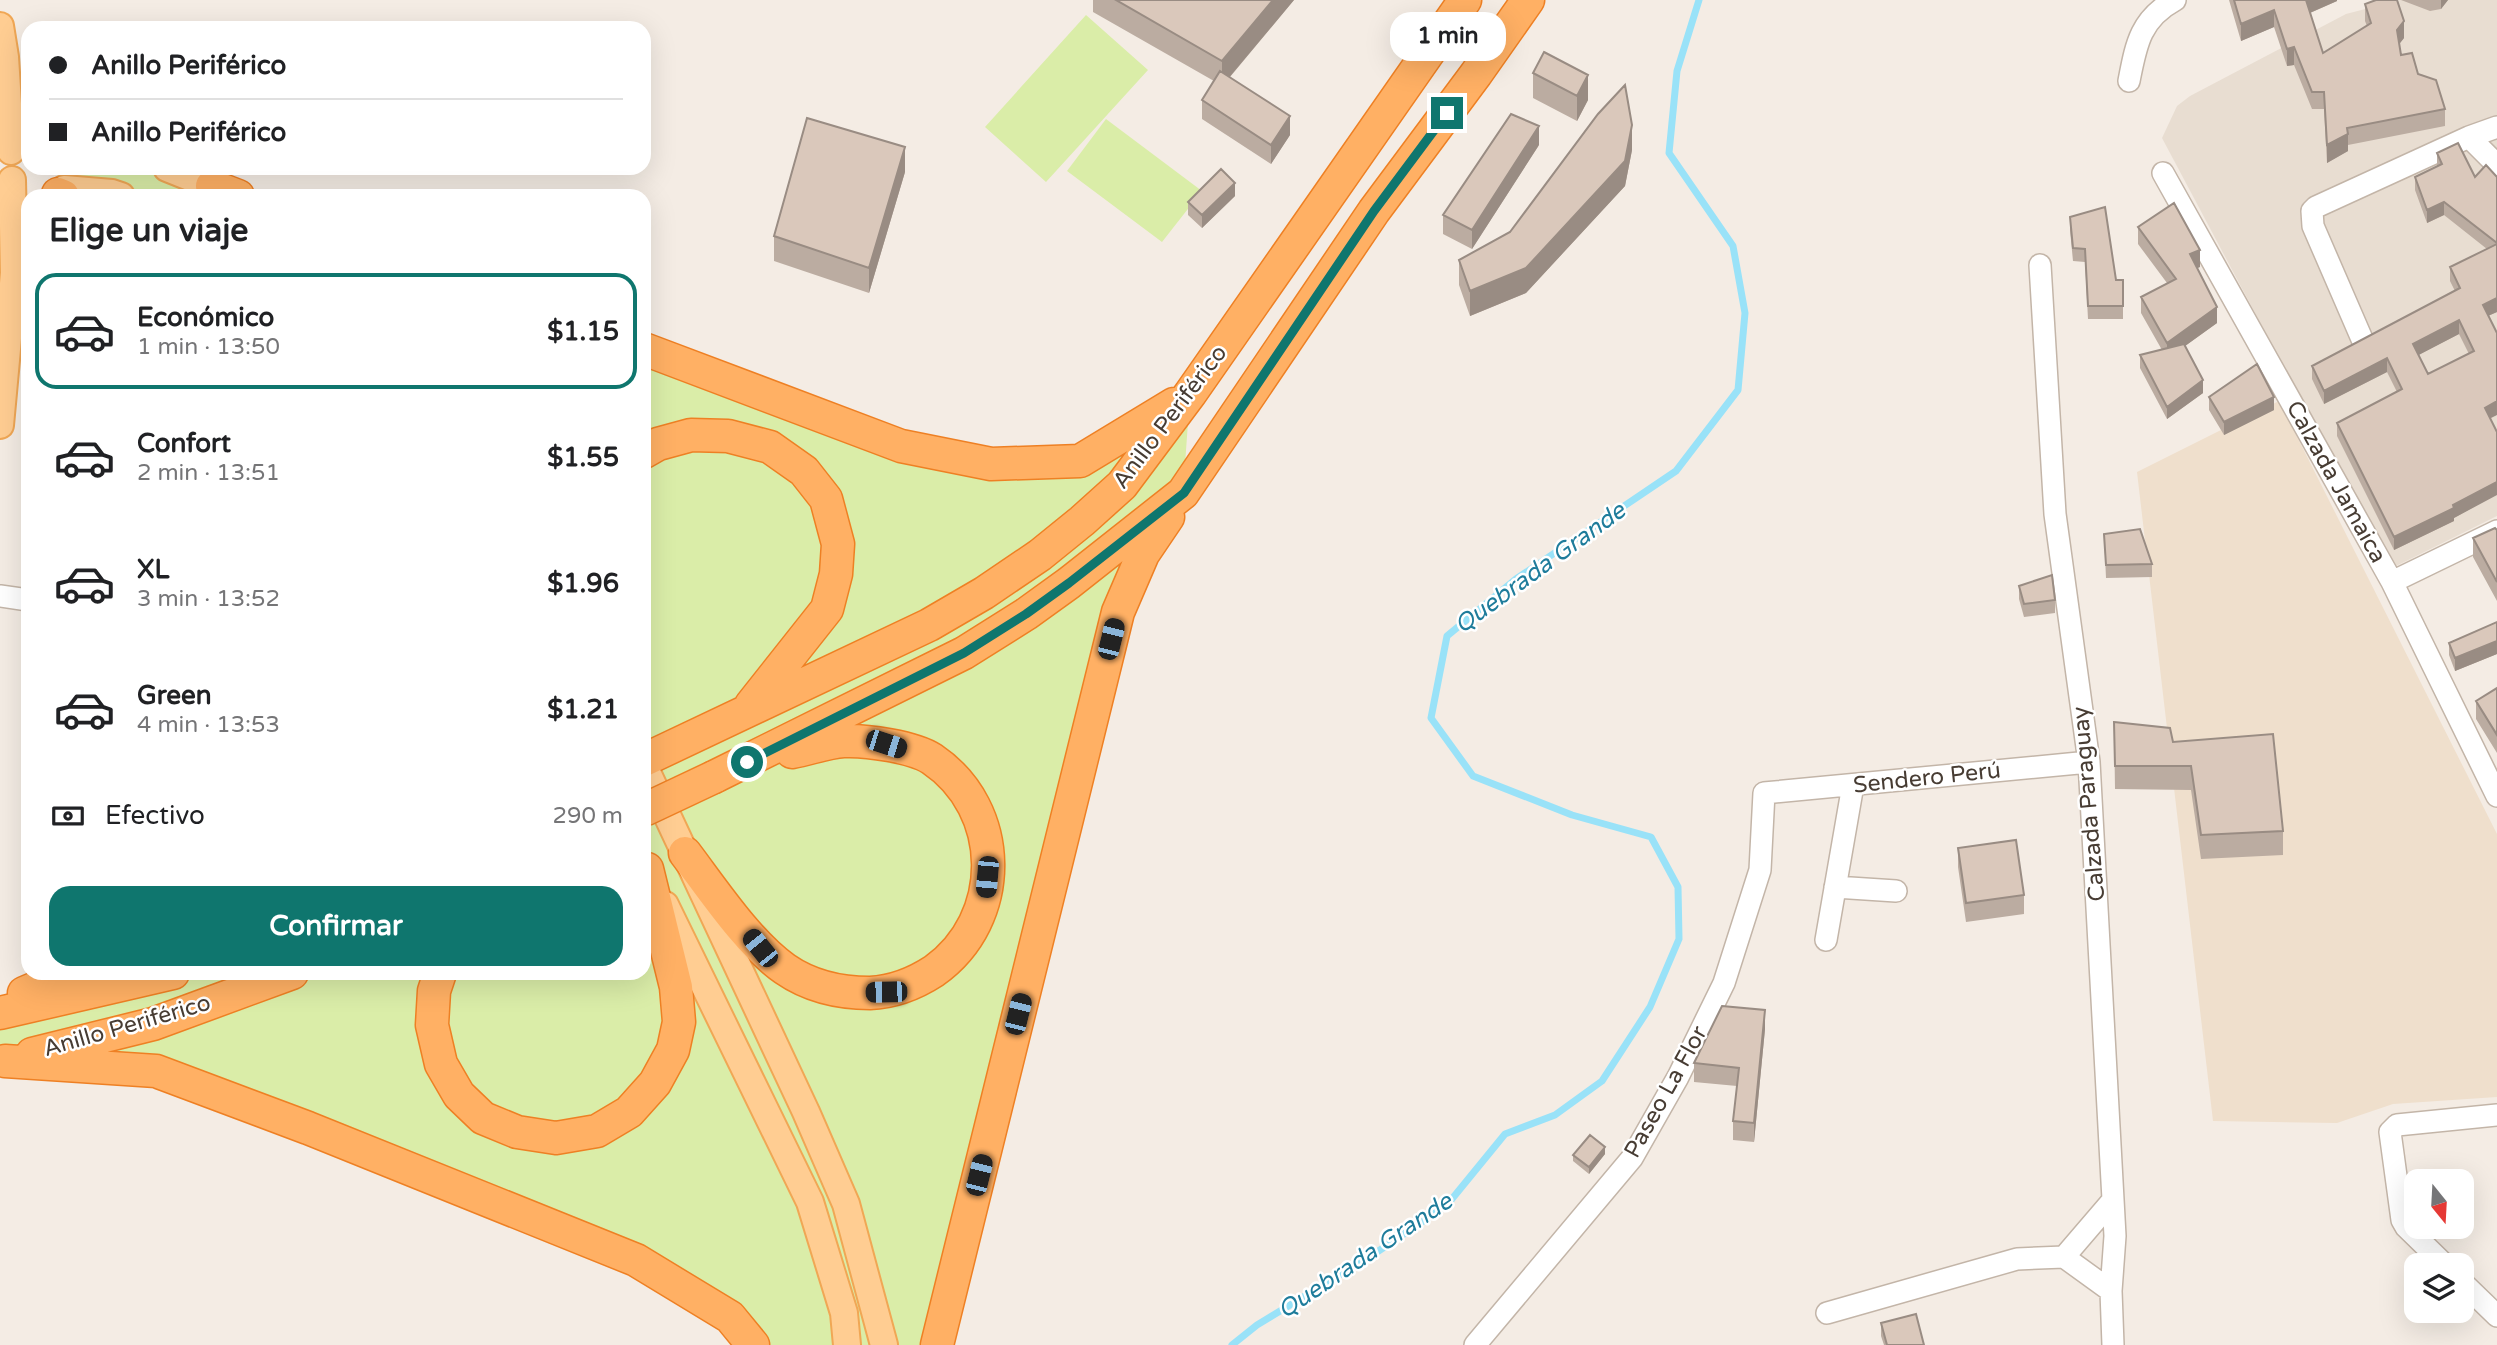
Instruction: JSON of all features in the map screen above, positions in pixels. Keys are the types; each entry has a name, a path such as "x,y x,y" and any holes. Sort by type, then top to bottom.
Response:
{"highway":[{"name":"Anillo Periférico","path":"651,759 929,625 984,593 1040,555 1122,485 1190,394 1465,0"},
{"name":"Anillo Periférico","path":"651,807 747,762 964,653 1069,583 1184,493 1374,211 1528,0"},
{"path":"651,352 901,446 991,464 1080,461 1190,394"},
{"path":"651,448 691,435 729,436 770,447 804,471 826,499 838,544 836,574 827,609 747,711"},
{"path":"937,1345 1118,612 1143,554 1184,493"},
{"path":"685,853 760,948 794,974 813,984 834,990 845,993 886,992 917,983 951,958 971,932 986,895 989,860 982,826 965,789 930,758 886,744 844,741 747,762"},
{"path":"438,980 434,991 432,1025 441,1064 459,1095 484,1118 517,1132 556,1138 597,1131 629,1112 655,1083 673,1050 679,1023 676,986 651,886"},
{"path":"0,1003 54,980"},
{"name":"Anillo Periférico","path":"0,1013 143,980"},
{"name":"Anillo Periférico","path":"2,1061 153,1024 273,980"},
{"path":"2,1061 156,1071 308,1128 636,1260 730,1317 753,1345"}],"main road":[{"path":"0,26 20,143 9,171 51,188"},
{"path":"5,57 21,85"},
{"path":"184,175 217,189"},
{"path":"0,425 14,273 21,256"},
{"path":"14,273 21,257"},
{"path":"651,778 846,1204 884,1345"},
{"path":"651,876 810,1202 844,1313 848,1345"}],"street":[{"path":"2129,81 2135,50 2144,27 2161,7 2175,0"},
{"path":"2362,339 2313,226 2312,211 2469,137 2497,127"},
{"path":"2469,137 2497,165"},
{"name":"Calzada Jamaica","path":"2163,173 2392,582 2495,788"},
{"name":"Calzada Paraguay","path":"2040,265 2055,514 2089,762 2115,1236 2111,1291 2113,1345"},
{"path":"2392,582 2497,531"},
{"path":"0,596 21,599"},
{"name":"Sendero Perú","path":"1764,793 2089,762"},
{"path":"1826,940 1853,785"},
{"name":"Paseo La Flor","path":"1475,1345 1632,1158 1678,1077 1724,983 1760,870 1764,793"},
{"path":"1835,887 1896,891"},
{"path":"2433,1253 2402,1220 2390,1132 2397,1125 2497,1115"},
{"path":"2064,1256 2112,1201"},
{"path":"1826,1313 2017,1259 2064,1256 2111,1291"},
{"path":"2474,1294 2497,1316"}],"shaded area":[{"path":"2400,0 2497,0 2497,516 2396,566 2297,392 2162,138 2177,106 2190,96 2346,14"},
{"path":"2279,401 2497,834 2497,1097 2393,1104 2337,1123 2213,1121 2137,472"}],"green space":[{"path":"1086,15 1148,70 1046,182 985,127"},
{"path":"1106,119 1202,191 1162,242 1067,171"},
{"path":"185,175 220,189 64,189 73,176"},
{"path":"651,352 901,446 1080,461 1190,394 1183,493 1143,554 938,1345 753,1345 730,1317 156,1071 0,1058 0,1003 54,980 651,980"}],"building":[{"path":"1116,0 1273,0 1222,61"},
{"path":"2234,0 2306,0 2323,53 2371,23 2365,4 2376,0 2397,0 2404,21 2397,30 2401,55 2412,53 2418,74 2436,80 2445,109 2347,128 2348,134 2327,145 2324,92 2312,92 2294,47 2287,49 2274,10 2241,24"},
{"path":"1544,52 1588,75 1577,96 1533,73"},
{"path":"1220,71 1290,116 1271,145 1202,100"},
{"path":"1625,85 1632,125 1625,161 1526,268 1470,291 1459,260 1510,232 1598,114"},
{"path":"1511,114 1539,126 1472,230 1443,215"},
{"path":"807,118 905,147 869,268 774,236"},
{"path":"2458,143 2475,177 2486,165 2497,177 2497,243 2444,202 2427,210 2415,177 2442,164 2437,153"},
{"path":"1221,169 1235,183 1202,215 1188,202"},
{"path":"2174,203 2200,250 2190,254 2217,307 2167,343 2141,297 2176,279 2138,227"},
{"path":"2105,207 2116,280 2123,280 2123,306 2088,306 2085,249 2073,248 2070,217"},
{"path":"2497,244 2497,298 2483,305 2497,333 2497,401 2485,408 2497,432 2497,482 2453,505 2454,508 2394,537 2337,423 2402,389 2387,358 2324,391 2312,366 2460,288 2450,267","holes":["2459,320 2474,351 2428,374 2413,344"]},
{"path":"2184,344 2203,380 2167,407 2140,355"},
{"path":"2257,364 2274,397 2224,422 2209,397"},
{"path":"2495,528 2497,530 2497,582 2473,538"},
{"path":"2140,529 2152,564 2106,565 2104,534"},
{"path":"2052,575 2055,600 2024,604 2019,586"},
{"path":"2497,622 2497,641 2455,658 2449,643"},
{"path":"2497,688 2497,735 2476,701"},
{"path":"2114,722 2170,728 2173,742 2273,734 2283,831 2201,835 2191,766 2115,766"},
{"path":"2016,840 2024,895 1966,903 1958,848"},
{"path":"1722,1006 1765,1010 1754,1123 1733,1121 1739,1068 1694,1063"},
{"path":"1590,1135 1605,1147 1589,1167 1573,1155"},
{"path":"1916,1314 1924,1345 1887,1345 1881,1323"}],"waterway":[{"name":"Quebrada Grande","path":"1232,1345 1257,1325 1377,1252 1447,1205 1505,1134 1555,1115 1602,1081 1650,1007 1679,939 1678,887 1651,837 1572,815 1473,776 1431,718 1447,636 1516,579 1676,471 1738,390 1745,313 1733,246 1669,153 1677,71 1699,0"}],"route":[{"path":"747,762 964,653 1069,583 1184,493 1374,211 1447,113"}]}
